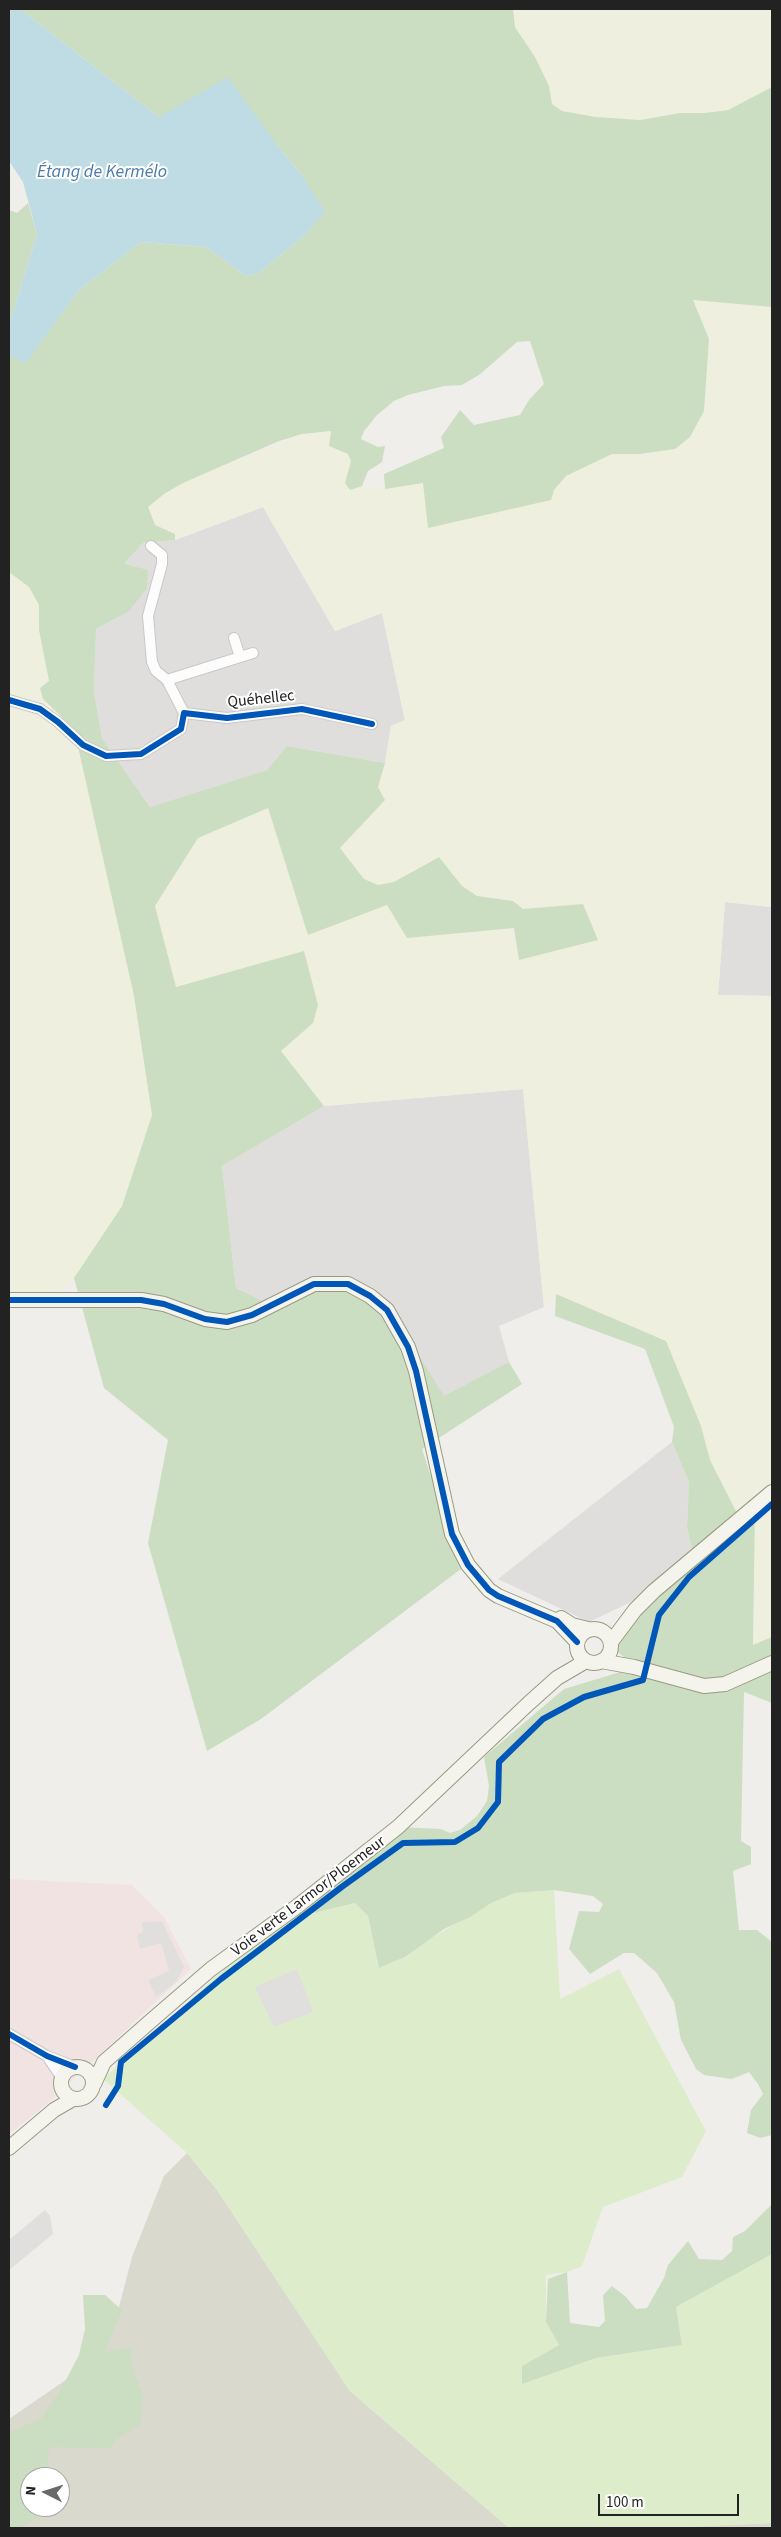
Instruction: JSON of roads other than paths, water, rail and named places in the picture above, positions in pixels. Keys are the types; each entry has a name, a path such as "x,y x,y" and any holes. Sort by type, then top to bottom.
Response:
{"main road":[{"path":"9,1300 141,1300 164,1304 205,1319 227,1322 252,1315 314,1284 337,1282 357,1288 382,1304 408,1347 416,1371 452,1534 468,1565 489,1590 498,1596 557,1622 577,1645 578,1654 586,1661"},
{"path":"601,1661 609,1654 611,1645 636,1610 654,1591 772,1492"},
{"path":"477,1575 501,1592 520,1601 609,1636 611,1645 623,1661 634,1667"},
{"path":"558,1678 577,1645 579,1636 636,1610"},
{"path":"9,2148 54,2110 73,2099 87,2097 104,2062 211,1969 295,1908 398,1827 558,1678 586,1661 601,1661 634,1667 692,1684 716,1686 735,1680 772,1663"},
{"path":"54,2110 67,2071 104,2062"},
{"path":"79,2068 91,2074 94,2084"},
{"path":"62,2082 65,2094 73,2099"}],"street":[{"path":"9,700 40,709 58,722 82,745 106,756 141,754 181,729 184,713 167,680 156,670 152,662 149,644 148,616 162,564 162,555 151,546"},
{"path":"234,638 240,657"},
{"path":"167,680 252,653"},
{"name":"Quéhellec","path":"184,713 227,718 302,709 372,724"},
{"path":"9,2034 47,2056 79,2068"},
{"path":"47,2056 62,2082"}],"water":[{"name":"Étang de Kermélo","path":"9,9 20,9 159,117 228,77 277,145 300,173 325,211 305,235 259,273 246,276 206,247 141,242 78,291 26,363 15,359 9,354 9,325 37,234 23,182 9,161"}]}
